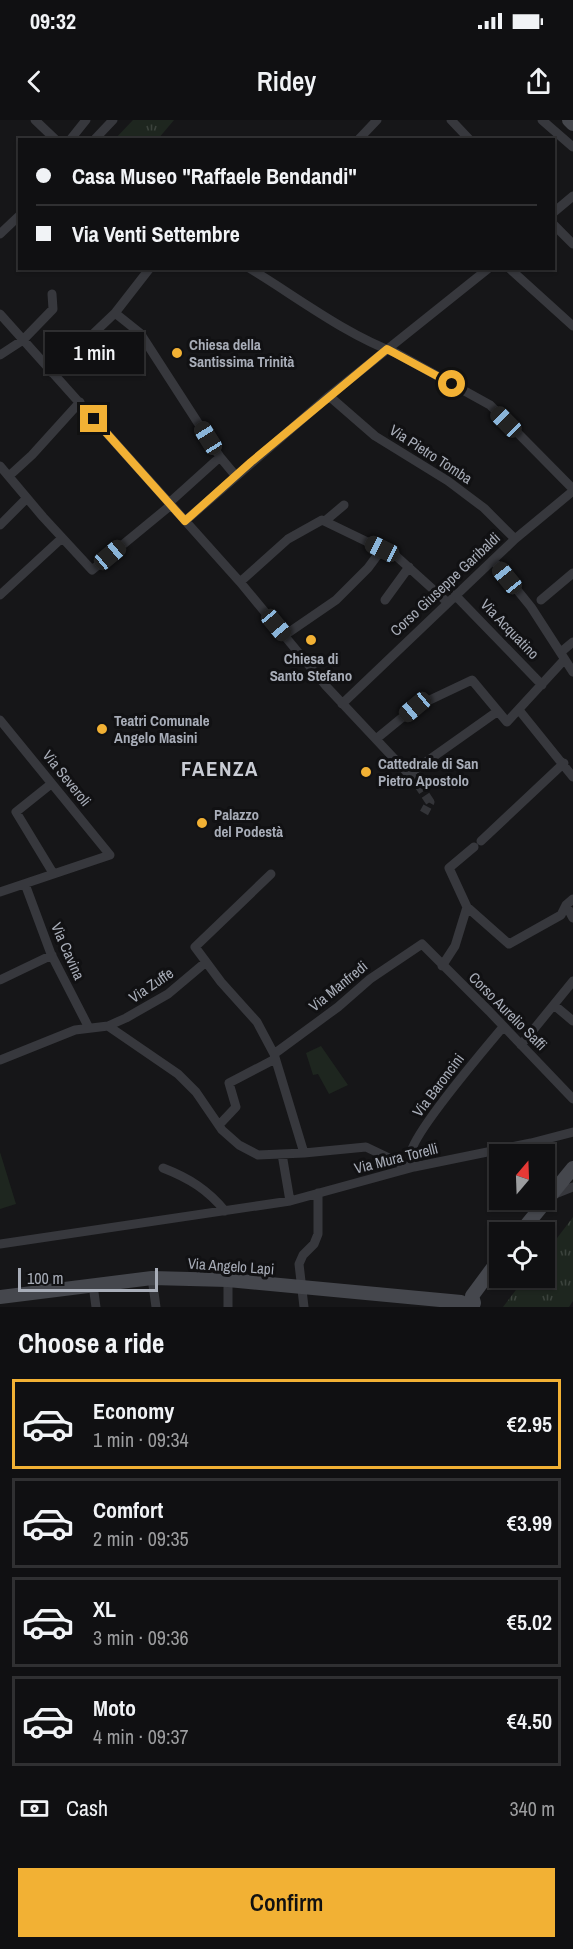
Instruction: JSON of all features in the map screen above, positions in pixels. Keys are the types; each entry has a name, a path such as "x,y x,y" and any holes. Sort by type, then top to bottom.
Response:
{"street":[{"path":"35,120 54,138"},
{"path":"72,138 86,120"},
{"path":"96,138 113,120"},
{"path":"360,138 377,120"},
{"path":"451,120 468,138"},
{"path":"542,120 573,147"},
{"path":"569,120 573,124"},
{"path":"555,211 573,196"},
{"path":"0,234 18,217"},
{"path":"555,226 573,244"},
{"path":"52,373 116,314 149,270"},
{"path":"252,270 350,331 490,405 573,490"},
{"path":"185,521 235,475 329,396 486,270"},
{"path":"511,270 573,326"},
{"path":"0,355 23,340 53,309 52,294"},
{"path":"0,314 240,582 342,704 418,784"},
{"path":"116,314 140,333 220,457 235,475"},
{"name":"Via Pietro Tomba","path":"329,396 375,436 448,481 484,508 515,539"},
{"path":"9,476 32,455 80,402"},
{"path":"0,466 92,570 170,504 220,457"},
{"name":"Corso Giuseppe Garibaldi","path":"342,704 515,539 573,490"},
{"path":"0,525 27,498"},
{"path":"325,521 344,505"},
{"path":"240,582 288,539 322,520 382,549"},
{"path":"0,596 62,538"},
{"path":"285,636 336,600 386,546 447,602"},
{"path":"493,560 535,604 573,672"},
{"path":"385,600 409,567"},
{"path":"535,604 573,573"},
{"path":"0,580 8,588"},
{"name":"Via Acquatino","path":"456,595 542,685"},
{"path":"376,739 415,707 472,680 507,722 542,685 573,642"},
{"path":"519,710 573,777"},
{"path":"409,774 498,711"},
{"name":"Via Severoli","path":"0,720 110,855 53,873"},
{"path":"564,763 478,844 449,868 467,907 508,944 561,915 570,902"},
{"path":"0,892 53,873 16,812 51,784"},
{"path":"271,874 195,947 257,1022 275,1056 304,1153"},
{"name":"Via Cavina","path":"25,884 52,956 89,1028"},
{"path":"570,902 573,918"},
{"path":"442,966 455,946 467,907"},
{"name":"Corso Aurelio Saffi","path":"422,944 573,1099"},
{"name":"Via Manfredi","path":"219,1125 236,1107 229,1083 275,1056 370,979 422,944"},
{"path":"0,980 52,956"},
{"name":"Via Zuffe","path":"0,1060 75,1030 108,1026 126,1018 168,994 206,962"},
{"path":"521,1045 573,981"},
{"path":"554,1005 573,1021"},
{"path":"108,1026 178,1074 196,1092 219,1125 239,1145 258,1155 366,1147 412,1168"},
{"name":"Via Baroncini","path":"412,1168 411,1152 422,1132 467,1069 504,1027"},
{"name":"Via Mura Torelli","path":"0,1244 290,1201 412,1168 573,1132"},
{"path":"282,1154 290,1201"},
{"path":"163,1168 194,1181 225,1211"},
{"path":"555,1189 573,1168"},
{"path":"555,1194 573,1187"},
{"path":"304,1307 299,1264 303,1255 314,1244 318,1234 318,1193"},
{"path":"529,1222 538,1210"},
{"path":"467,1303 489,1273"},
{"path":"152,1278 156,1307"},
{"name":"Via Angelo Lapi","path":"0,1297 152,1278 228,1280 467,1303"},
{"path":"228,1280 228,1307"},
{"path":"93,1285 96,1307"}],"green space":[{"path":"133,120 174,120 159,138 116,138"},
{"path":"321,1046 348,1085 329,1094 318,1074 313,1075 306,1053"},
{"path":"0,1152 16,1204 0,1209"},
{"path":"573,1217 573,1301 569,1307 503,1307 517,1288 555,1288 555,1241"}],"tunnel":[{"path":"418,784 430,802 424,813"}],"place":[{"name":"Chiesa della Santissima Trinità","path":"177,353"},
{"name":"Chiesa di Santo Stefano","path":"311,640"},
{"name":"Teatri Comunale Angelo Masini","path":"102,729"},
{"name":"Cattedrale di San Pietro Apostolo","path":"366,772"},
{"name":"Palazzo del Podestà","path":"202,823"}],"district":[{"name":"FAENZA","path":"220,768"}],"route":[{"path":"94,419 185,521 251,462 387,349 452,384"}]}
